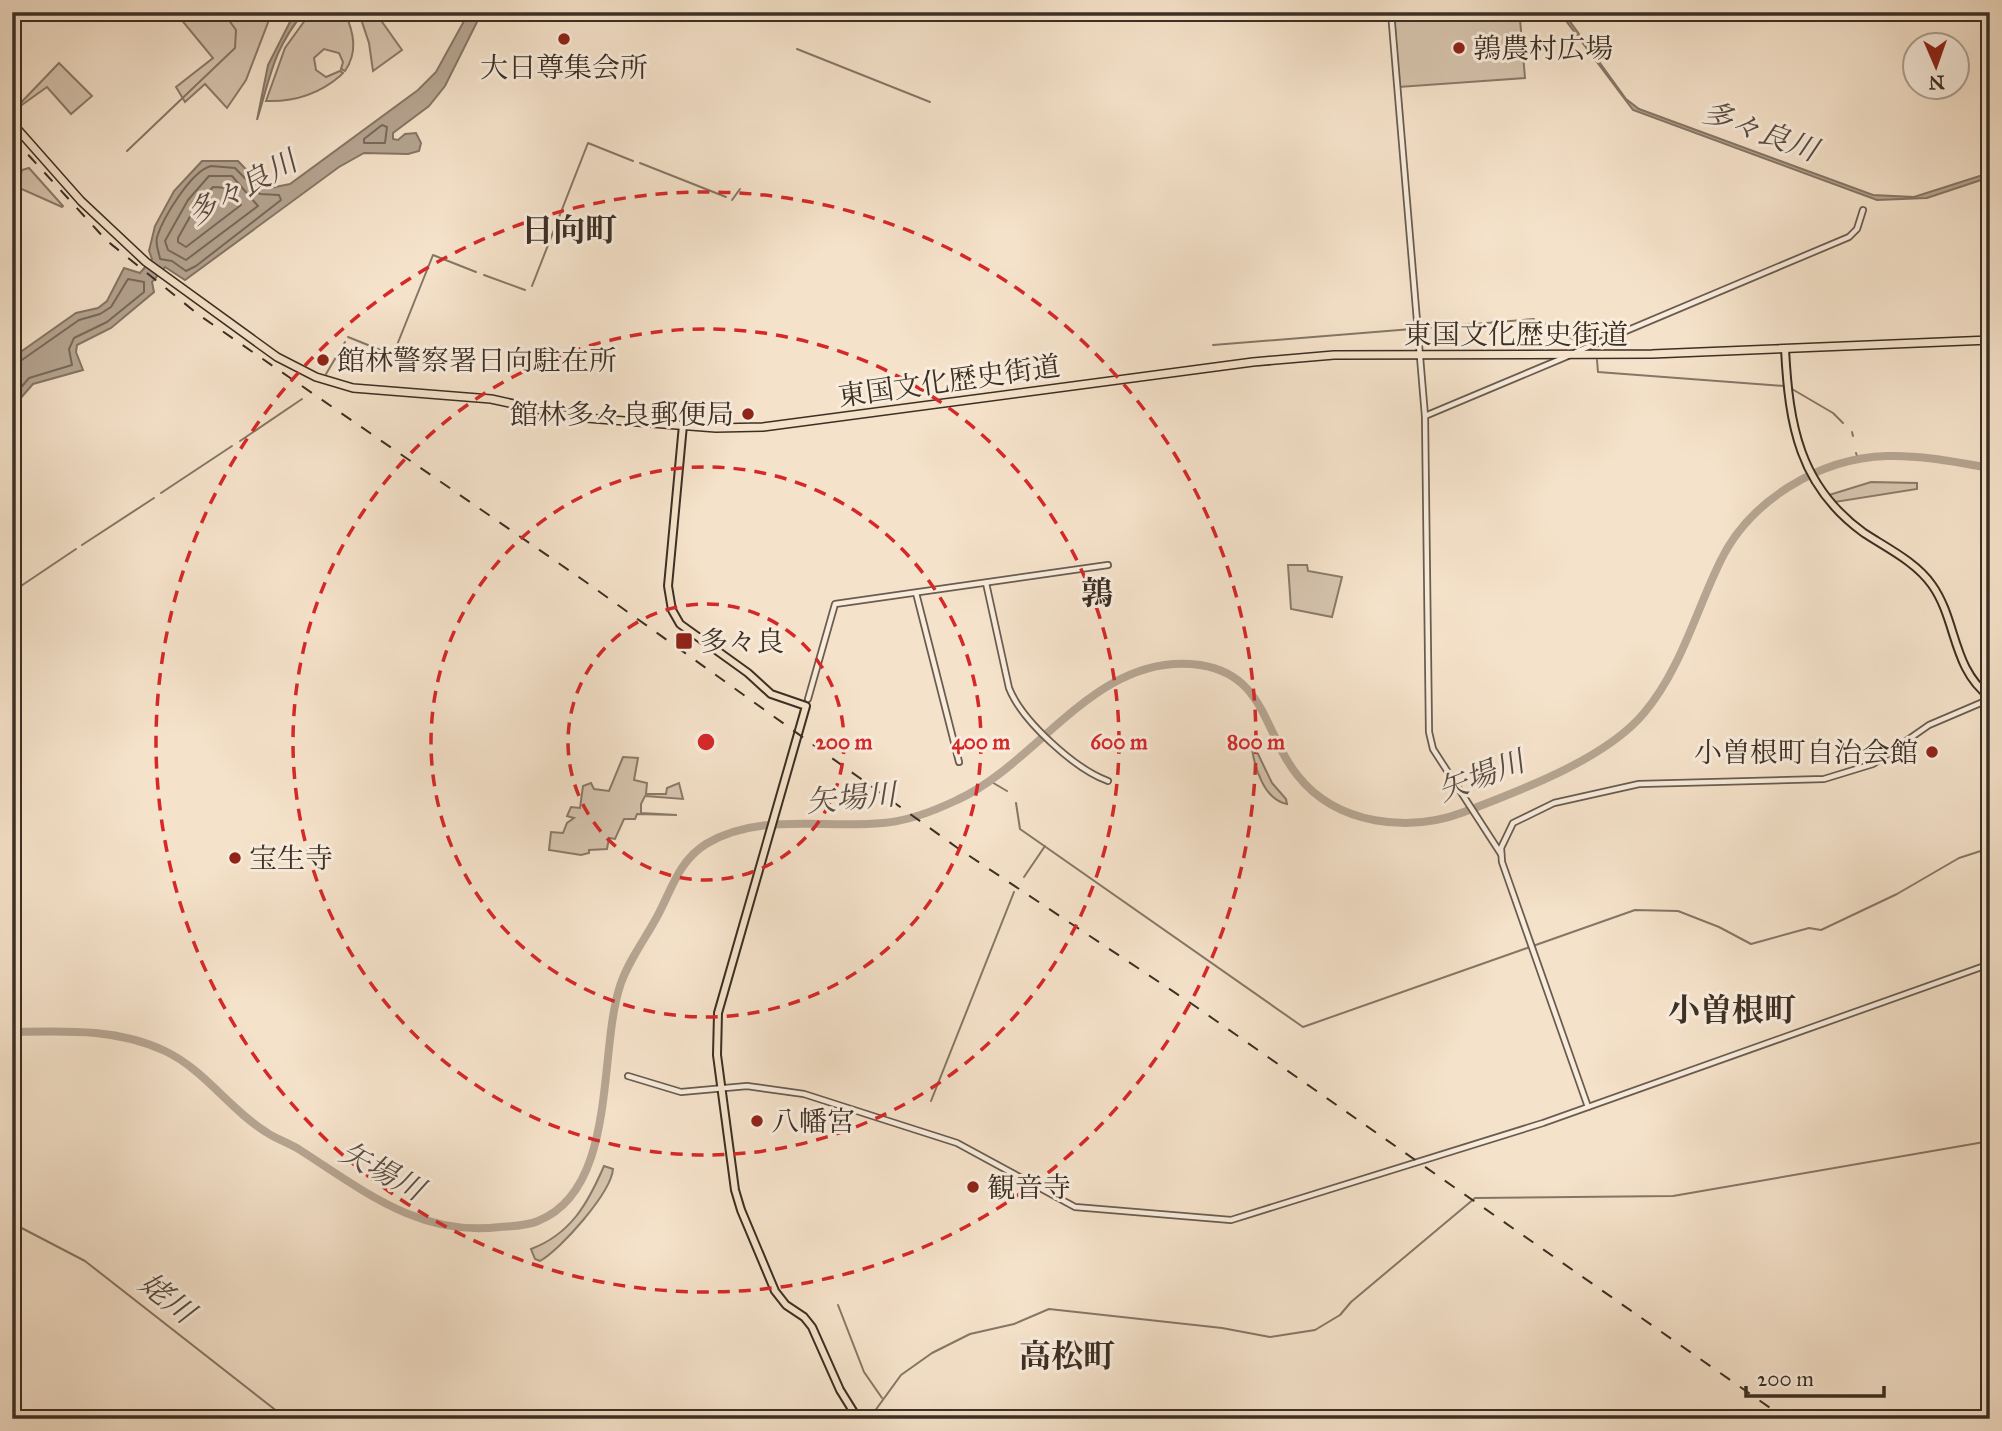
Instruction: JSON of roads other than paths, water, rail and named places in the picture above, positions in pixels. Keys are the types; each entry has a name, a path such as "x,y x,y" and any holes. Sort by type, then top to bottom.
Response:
{"highway":[{"name":"東国文化歴史街道","path":"12,123 81,201 146,262 279,358 330,382 378,391 491,399 566,416 741,428 791,424 1253,362 1334,355 1566,356 1990,340"}],"main road":[{"path":"1785,349 1788,405 1805,461 1823,497 1845,519 1918,570 1931,584 1966,669 1990,698"},
{"path":"683,425 668,592 676,620 771,694 806,706 720,1001 716,1044 741,1210 778,1296 813,1327 837,1385 858,1419"}],"street":[{"path":"1391,12 1424,416 1429,732 1433,749 1481,827 1501,854 1588,1107"},
{"path":"1424,416 1849,237 1857,229 1863,210"},
{"path":"808,699 835,604 1108,565"},
{"path":"986,583 1009,688 1016,703 1086,772 1108,781"},
{"path":"916,593 959,762"},
{"path":"1501,854 1505,836 1513,822 1554,803 1595,791 1639,784 1824,779 1873,764 1929,725 1990,698"},
{"path":"628,1076 681,1092 759,1086 803,1094 939,1136 992,1159 1047,1194 1075,1207 1222,1220 1255,1214 1330,1187 1499,1137 1990,964"}],"water":[{"path":"295,12 304,12 279,51 257,120 268,65"},
{"path":"469,12 482,12 445,86 429,106 393,133 393,139 398,140 405,134 416,133 421,143 419,151 408,154 364,153 339,167 185,280 165,267 152,282 154,292 111,328 77,345 76,352 83,370 33,384 12,408 12,358 76,313 98,308 107,301 124,268 140,273 152,259 149,251 155,226 174,191 202,161 238,161 265,189 290,184 418,90 436,72"},
{"path":"1566,16 1626,99 1639,109 1873,195 1914,197 1989,173 1990,177 1927,198 1877,200 1633,110 1564,18"}],"waterway":[{"path":"127,151 235,48 236,30 223,12"},
{"name":"多々良川","path":"1557,12 1565,17"},
{"path":"797,49 930,102"},
{"path":"532,286 588,143 633,161"},
{"path":"640,163 726,197"},
{"path":"732,200 740,189"},
{"path":"348,337 393,355 433,255 476,272"},
{"path":"484,275 525,290"},
{"path":"1213,345 1534,319"},
{"path":"1540,321 1584,345"},
{"path":"326,374 345,342"},
{"path":"1597,360 1598,372 1784,386"},
{"path":"1792,389 1833,413 1843,423"},
{"path":"240,441 302,399"},
{"path":"1852,432 1853,436"},
{"path":"161,493 232,446"},
{"name":"矢場川","path":"1856,453 1858,459"},
{"name":"矢場川","path":"12,1032 90,1032 128,1038 165,1051 192,1068 266,1132 370,1195 418,1218 471,1228 534,1223 564,1204 581,1180 593,1150 601,1117 613,1014 620,986 680,872 691,857 706,844 726,834 748,828 792,824 883,823 930,812 987,783 1099,691 1130,675 1163,665 1200,665 1222,671 1238,681 1251,693 1261,708 1286,759 1298,776 1314,792 1333,805 1353,814 1398,823 1420,822 1464,812 1560,772 1608,745 1628,730 1668,679 1711,581 1733,540 1768,502 1789,487 1836,465 1887,456 1926,458 1990,468"},
{"path":"82,545 154,498"},
{"path":"12,592 76,549"},
{"path":"990,781 1007,791"},
{"path":"1016,803 1020,829 1303,1027 1635,910 1678,911 1719,927 1751,944 1809,928 1821,930 1897,894 1959,858 1990,848"},
{"path":"1024,877 1045,846"},
{"path":"931,1101 1014,892"},
{"path":"869,1419 901,1375 932,1353 970,1334 1014,1324 1049,1309 1222,1328 1270,1337 1315,1330 1340,1315 1351,1302 1475,1198 1673,1196 1990,1141"},
{"name":"姥川","path":"12,1223 85,1261 287,1419"},
{"path":"838,1305 864,1372 882,1398"}],"railway":[{"path":"12,137 106,240 199,315 583,580 959,849 1192,1004 1786,1419"}],"place":[{"name":"大日尊集会所","path":"564,39"},
{"name":"鶉農村広場","path":"1459,48"},
{"name":"館林警察署日向駐在所","path":"323,360"},
{"name":"館林多々良郵便局","path":"748,414"},
{"name":"多々良","path":"684,641"},
{"name":"小曽根町自治会館","path":"1932,752"},
{"name":"宝生寺","path":"235,858"},
{"name":"八幡宮","path":"757,1121"},
{"name":"観音寺","path":"973,1187"}],"district":[{"name":"日向町","path":"569,230"},
{"name":"鶉","path":"1097,593"},
{"name":"小曽根町","path":"1732,1010"},
{"name":"高松町","path":"1067,1356"}]}
